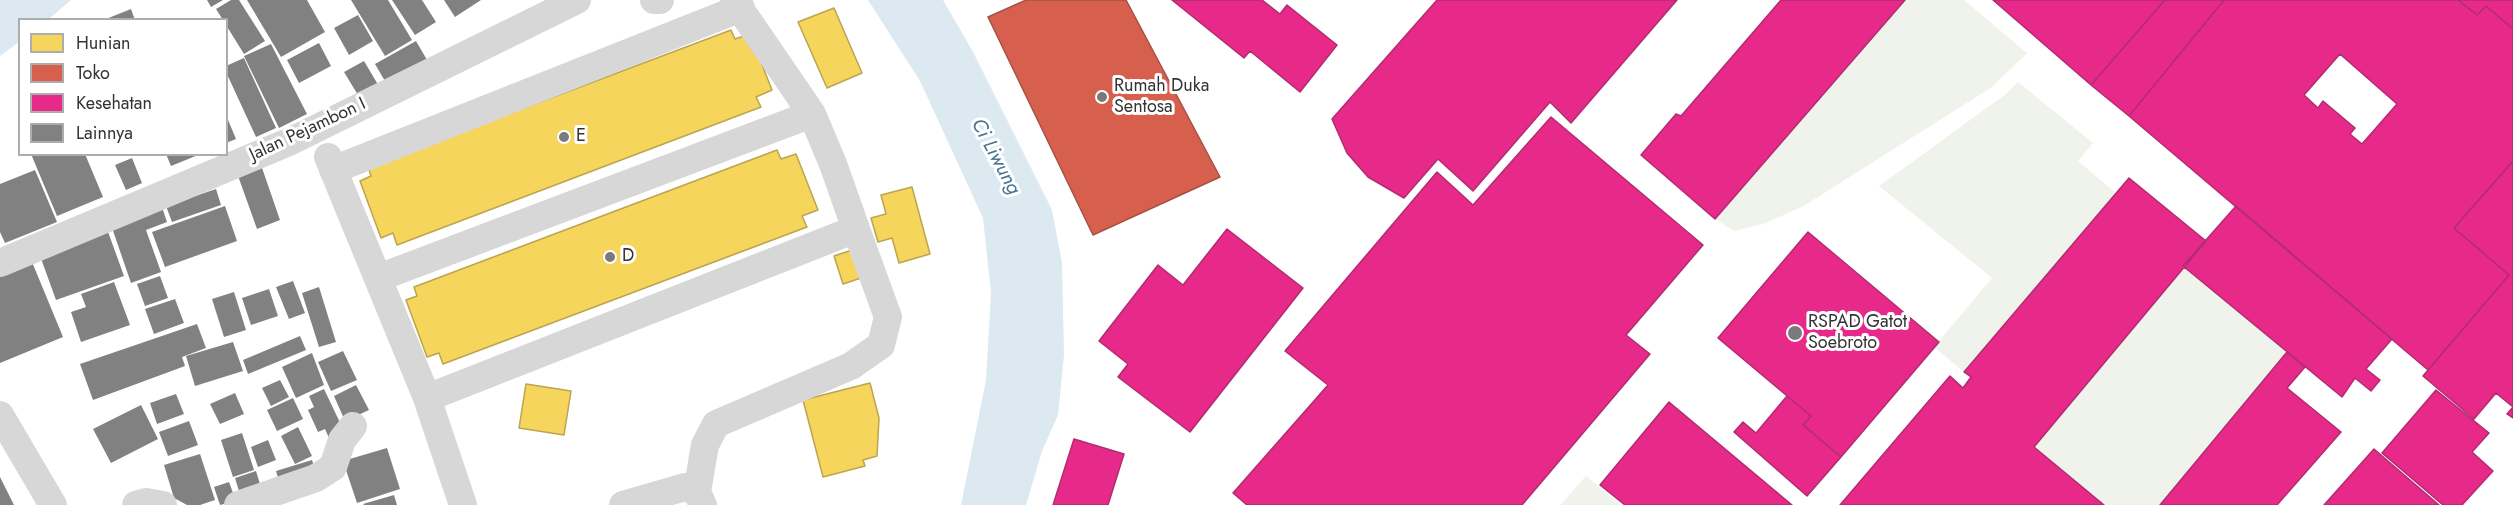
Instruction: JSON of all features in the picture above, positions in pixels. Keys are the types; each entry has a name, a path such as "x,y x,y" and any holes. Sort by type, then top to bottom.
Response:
{"street":[{"name":"Jalan Pejambon I","path":"0,263 291,141 577,0"},
{"path":"654,0 660,0"},
{"path":"463,505 427,398 331,163 738,4 812,114 833,164 888,317 881,345 851,366 716,424 705,445 700,499"},
{"path":"378,278 812,114"},
{"path":"427,398 856,229"},
{"path":"0,415 53,505"},
{"path":"238,505 316,478 333,467 342,440 353,426"},
{"path":"623,505 685,487 700,499"},
{"path":"136,505 146,502 163,505"}],"shaded area":[{"path":"1905,0 1964,0 2027,53 1992,87 1802,207 1763,224 1734,231 1715,219"},
{"path":"2018,82 2093,143 2078,161 2116,193 1964,372 1934,347 1992,278 1879,186 2006,94"},
{"path":"2183,266 2287,352 2160,505 2104,505 2034,447"},
{"path":"1586,476 1621,505 1560,505"}],"water":[{"path":"0,0 71,0 50,18 18,18 18,43 0,56"},
{"name":"Ci Liwung","path":"868,0 943,0 972,50 1052,210 1062,263 1064,355 1058,415 1042,451 1026,505 961,505 986,380 991,293 983,218 920,81"}],"building: Hunian":[{"path":"834,8 862,73 827,88 798,22"},
{"name":"E","path":"731,30 735,39 750,34 772,90 756,97 761,107 397,245 393,233 381,238 360,181 371,176 368,167"},
{"name":"D","path":"777,150 781,159 796,154 818,210 802,216 807,227 443,364 439,353 427,357 406,300 417,296 414,287"},
{"path":"912,187 930,254 899,263 892,238 878,242 871,218 886,214 881,195"},
{"path":"852,250 861,278 843,284 834,256"},
{"path":"870,383 879,418 877,456 863,460 865,466 823,477 803,400"},
{"path":"526,384 571,391 564,435 519,428"}],"building: Toko":[{"name":"Rumah Duka Sentosa","path":"1026,0 1126,0 1220,177 1093,235 988,17"}],"building: Kesehatan":[{"path":"1172,0 1262,0 1280,14 1287,5 1337,45 1300,92 1250,51 1244,58"},
{"path":"1437,0 1677,0 1571,123 1550,102 1473,191 1438,159 1404,198 1368,177 1347,153 1332,119"},
{"path":"1781,0 1905,0 1715,219 1641,155 1676,114 1681,116"},
{"path":"1993,0 2165,0 2091,85"},
{"path":"2165,0 2224,0 2129,116 2091,85"},
{"path":"2224,0 2458,0 2477,15 2486,6 2513,29 2513,161 2454,228 2509,275 2428,370 2129,116","holes":["2340,54 2397,104 2362,144 2350,134 2355,128 2323,101 2318,108 2304,95"]},
{"path":"2458,0 2513,0 2513,29 2486,6 2477,15"},
{"path":"1551,117 1703,245 1626,335 1650,354 1522,505 1247,505 1233,493 1328,385 1285,351 1437,172 1473,205"},
{"path":"2513,161 2513,407 2496,393 2474,419 2423,376 2509,275 2454,228"},
{"path":"2129,178 2206,241 2034,447 2104,505 1840,505 1950,376 1963,388 1971,377 1964,372"},
{"path":"2236,206 2392,339 2366,369 2380,380 2371,391 2355,378 2342,397 2183,266"},
{"path":"1227,229 1303,288 1190,432 1118,377 1128,364 1099,341 1158,265 1183,285"},
{"path":"1808,232 1939,342 1841,457 1803,425 1811,416 1718,338"},
{"path":"2287,352 2305,367 2287,388 2341,432 2277,505 2160,505"},
{"path":"2436,390 2489,433 2472,452 2493,471 2462,505 2443,505 2382,453"},
{"path":"1787,396 1811,416 1803,425 1841,457 1807,496 1734,432 1743,422 1756,433"},
{"path":"1669,402 1792,505 1625,505 1600,485"},
{"path":"2513,407 2513,418 2507,414"},
{"path":"1074,439 1124,454 1108,505 1053,505"},
{"path":"2374,449 2439,505 2324,505"}],"building: Lainnya":[{"path":"207,0 223,0 211,7"},
{"path":"231,0 239,0 265,41 244,54 228,28 228,18 222,18 216,9"},
{"path":"247,0 307,0 325,32 281,57"},
{"path":"351,0 388,0 412,40 385,56"},
{"path":"392,0 422,0 436,22 415,35"},
{"path":"444,0 481,0 455,17"},
{"path":"131,9 134,18 108,18"},
{"path":"358,15 373,41 349,55 334,28"},
{"path":"416,41 430,65 389,88 375,64"},
{"path":"319,43 331,66 299,83 287,60"},
{"path":"271,44 307,114 279,128 244,56"},
{"path":"244,58 276,128 256,137 228,76 228,65"},
{"path":"364,61 380,88 361,100 344,72"},
{"path":"228,120 236,139 228,142"},
{"path":"32,156 86,156 103,197 57,216"},
{"path":"167,156 196,156 171,166"},
{"path":"132,158 142,183 126,190 115,165"},
{"path":"261,165 280,220 257,229 237,173"},
{"path":"35,170 57,222 5,243 0,232 0,184"},
{"path":"216,189 221,205 172,222 166,206"},
{"path":"161,204 167,222 146,230 161,272 131,283 110,222"},
{"path":"225,206 237,241 165,267 152,232"},
{"path":"107,229 124,276 56,300 39,253"},
{"path":"32,262 63,337 0,363 0,275"},
{"path":"160,276 168,298 145,306 137,284"},
{"path":"293,281 305,313 289,319 276,287"},
{"path":"114,282 130,325 81,342 71,312 86,307 81,294"},
{"path":"319,287 336,342 319,347 302,293"},
{"path":"269,289 278,316 251,325 242,298"},
{"path":"234,292 246,330 224,337 212,299"},
{"path":"175,299 184,323 154,334 145,309"},
{"path":"197,324 206,348 182,357 185,366 93,400 80,364"},
{"path":"300,336 306,350 248,374 243,360"},
{"path":"233,342 243,371 195,386 186,356"},
{"path":"343,351 357,380 331,391 318,362"},
{"path":"312,353 324,385 296,398 282,367"},
{"path":"280,380 289,397 271,406 262,388"},
{"path":"356,385 369,410 345,421 334,396"},
{"path":"324,389 344,431 329,438 325,429 318,432 308,410 314,407 309,396"},
{"path":"235,393 244,414 220,424 210,404"},
{"path":"176,394 184,414 157,424 150,403"},
{"path":"293,398 303,419 277,431 267,410"},
{"path":"141,405 158,439 111,463 93,429"},
{"path":"189,421 198,445 168,456 159,432"},
{"path":"298,427 312,456 295,464 281,436"},
{"path":"242,433 254,470 233,477 221,440"},
{"path":"268,440 276,460 258,467 251,447"},
{"path":"387,448 400,489 357,503 343,461"},
{"path":"200,454 215,500 200,505 187,505 174,498 164,465"},
{"path":"312,460 316,472 280,484 276,471"},
{"path":"256,471 263,494 242,501 235,478"},
{"path":"0,477 14,505 0,505"},
{"path":"229,482 236,501 220,505 214,487"},
{"path":"394,495 397,505 363,504"}],"place":[{"name":"Rumah Duka Sentosa","path":"1102,97"},
{"name":"E","path":"564,137"},
{"name":"D","path":"610,257"},
{"name":"RSPAD Gatot Soebroto","path":"1795,333"}]}
